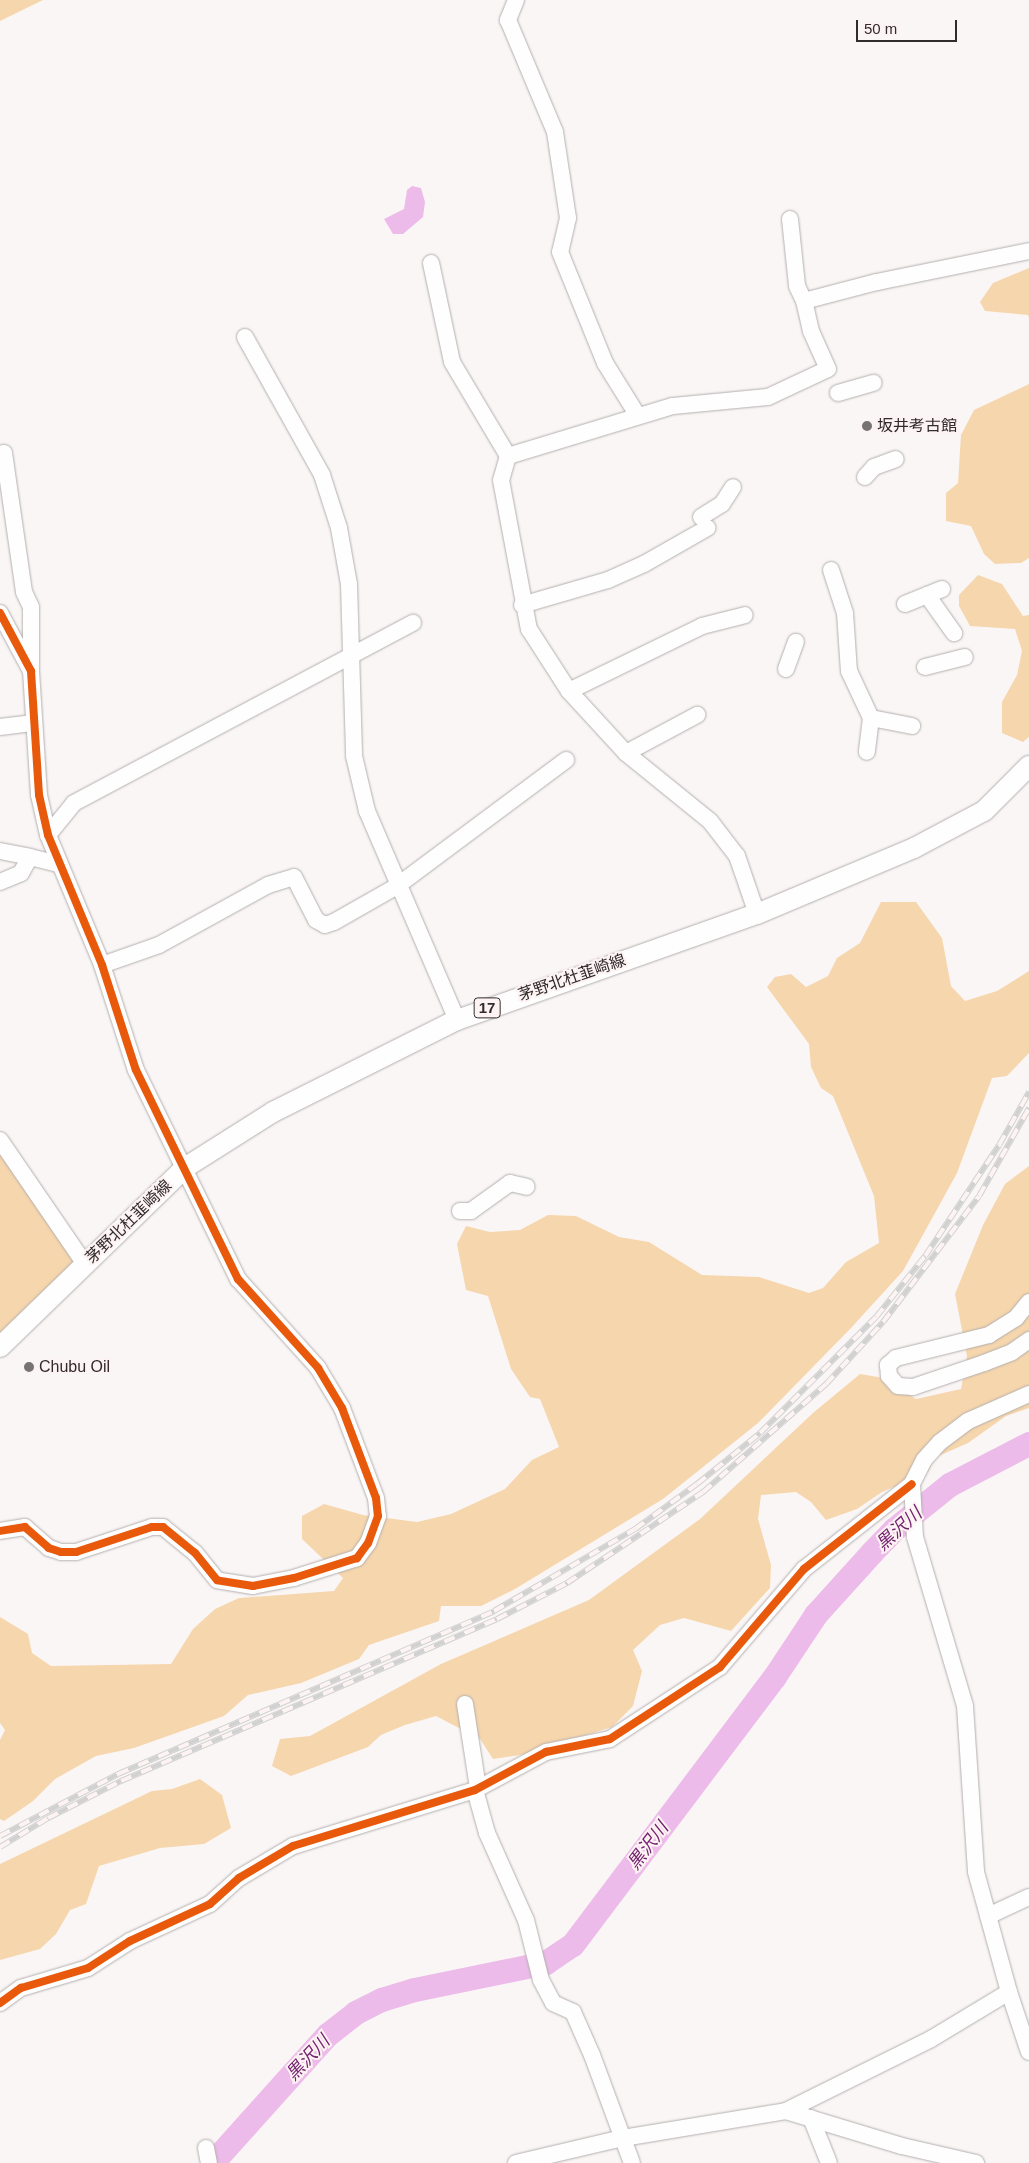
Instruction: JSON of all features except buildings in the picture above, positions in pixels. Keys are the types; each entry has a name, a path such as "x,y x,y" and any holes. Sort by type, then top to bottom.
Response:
{"main road":[{"name":"茅野北杜韮崎線","path":"0,1347 186,1167 273,1112 456,1020 757,914 963,825 1005,793 1029,766"}],"street":[{"path":"516,0 508,20 555,132 568,218 560,252 605,363 638,416"},
{"path":"508,456 673,406 768,397 828,369 811,331 804,300 797,286 790,219"},
{"path":"804,300 877,282 1029,251"},
{"path":"431,263 452,362 508,456 501,480 522,605 529,629 568,691 626,753 710,821 737,856 757,914"},
{"path":"245,337 322,475 339,528 349,584 353,655 354,756 367,811 397,886 456,1020"},
{"path":"838,393 874,383"},
{"path":"0,454 4,452 24,592 31,607 31,671 39,794 48,835 58,864 102,965 136,1070 186,1167 238,1279 318,1368 342,1408 376,1498 378,1516 368,1543 357,1558 294,1578 254,1586 217,1580 195,1553 163,1527 152,1527 76,1552 62,1552 50,1548 25,1527 0,1531"},
{"path":"865,477 874,467 896,459"},
{"path":"522,605 608,580 644,564 704,522 722,504 733,487"},
{"path":"831,570 845,613 849,671 871,718 868,752"},
{"path":"905,604 942,589"},
{"path":"927,595 954,633"},
{"path":"568,691 702,626 745,615"},
{"path":"1,616 31,671"},
{"path":"48,835 74,803 413,623"},
{"path":"786,669 796,642"},
{"path":"925,667 965,657"},
{"path":"626,753 697,715"},
{"path":"871,718 912,726"},
{"path":"0,727 34,723"},
{"path":"102,965 159,945 268,885 294,877 316,920 325,925 397,886 566,760"},
{"path":"0,851 58,864"},
{"path":"0,882 21,873 30,858"},
{"path":"0,1140 85,1264"},
{"path":"460,1211 471,1212 510,1183 527,1186"},
{"path":"1029,1302 1016,1318 989,1335 896,1358 888,1365 889,1376 898,1386 913,1386 1012,1352 1029,1340"},
{"path":"0,2003 21,1988 88,1968 130,1941 210,1904 239,1878 293,1846 476,1789 546,1752 610,1739 720,1667 804,1568 912,1484 924,1460 940,1442 968,1421 1029,1394"},
{"path":"912,1484 914,1526 965,1706 975,1862 1009,1992 1029,2052"},
{"path":"465,1704 476,1789 487,1833 526,1920 541,1980 553,2003 573,2012 632,2163"},
{"path":"988,1916 1029,1897"},
{"path":"516,2163 623,2138 786,2111 931,2038 1009,1992"},
{"path":"786,2111 902,2146 976,2163"},
{"path":"811,2118 829,2163"}],"shaded area":[{"path":"0,0 43,0 0,21"},
{"path":"412,186 421,188 425,202 423,217 403,234 393,234 384,219 404,209 407,190"},
{"path":"1029,268 1029,318 1028,315 985,311 980,302 993,283"},
{"path":"1029,384 1029,558 1021,563 995,564 984,554 971,526 946,521 946,493 958,483 961,435 974,410"},
{"path":"978,575 1002,584 1023,616 1029,615 1029,737 1023,742 1002,733 1002,702 1017,675 1022,651 1015,629 970,626 959,606 959,595"},
{"path":"881,902 916,902 942,938 951,986 965,1001 997,991 1029,971 1029,1053 1007,1076 992,1078 957,1173 903,1271 851,1328 758,1423 663,1499 515,1589 481,1606 441,1606 439,1621 369,1645 359,1659 301,1683 248,1695 224,1716 134,1748 96,1756 55,1779 33,1801 4,1821 0,1819 0,1740 5,1730 0,1723 0,1617 28,1634 32,1653 51,1666 171,1664 193,1629 215,1609 239,1598 334,1591 343,1578 302,1539 302,1516 324,1504 363,1515 417,1522 451,1514 505,1489 532,1460 559,1447 540,1399 530,1397 511,1369 488,1296 466,1290 457,1244 466,1226 490,1232 520,1230 548,1215 576,1216 619,1237 649,1242 702,1275 759,1277 809,1293 823,1288 846,1262 879,1243 874,1196 833,1096 821,1088 811,1067 809,1044 767,987 775,977 791,974 806,987 828,976 837,958 860,943"},
{"path":"0,1151 77,1263 0,1339"},
{"path":"1029,1166 1029,1408 1006,1416 968,1443 934,1458 928,1472 882,1492 857,1509 826,1520 811,1502 796,1492 761,1495 758,1519 771,1565 770,1588 731,1631 684,1618 660,1625 633,1650 642,1671 633,1706 612,1727 520,1755 493,1759 480,1739 436,1716 405,1725 381,1735 368,1747 291,1776 272,1766 280,1739 310,1736 441,1664 589,1600 700,1519 813,1413 860,1374 884,1378 916,1399 961,1389 967,1356 955,1294 983,1225 1005,1184"},
{"path":"200,1779 222,1795 231,1828 204,1844 160,1848 99,1866 86,1904 70,1910 56,1934 40,1949 0,1960 0,1864 152,1791 172,1789"}],"waterway":[{"name":"黒沢川","path":"213,2163 328,2035 356,2013 382,2000 415,1990 546,1963 573,1945 775,1677 816,1615 872,1553 894,1530 950,1485 1029,1444"}],"railway":[{"path":"0,1836 118,1774 494,1611 635,1529 697,1484 760,1433 876,1317 925,1256 999,1145 1029,1092"},
{"path":"0,1847 48,1818 121,1781 497,1619 567,1583 703,1492 826,1384 883,1322 979,1196 1029,1108"}],"cycle path":[{"path":"0,613 31,671 39,795 48,835 102,965 136,1070 238,1279 318,1368 342,1408 376,1498 378,1516 368,1543 357,1558 294,1578 253,1586 217,1580 195,1553 163,1527 152,1527 76,1552 61,1552 49,1548 25,1527 0,1531"},
{"path":"0,2003 21,1988 88,1968 130,1941 210,1904 239,1878 293,1846 475,1790 546,1752 610,1739 720,1667 804,1569 912,1484"}],"place":[{"name":"坂井考古館","path":"867,426"},
{"name":"Chubu Oil","path":"29,1367"}]}
